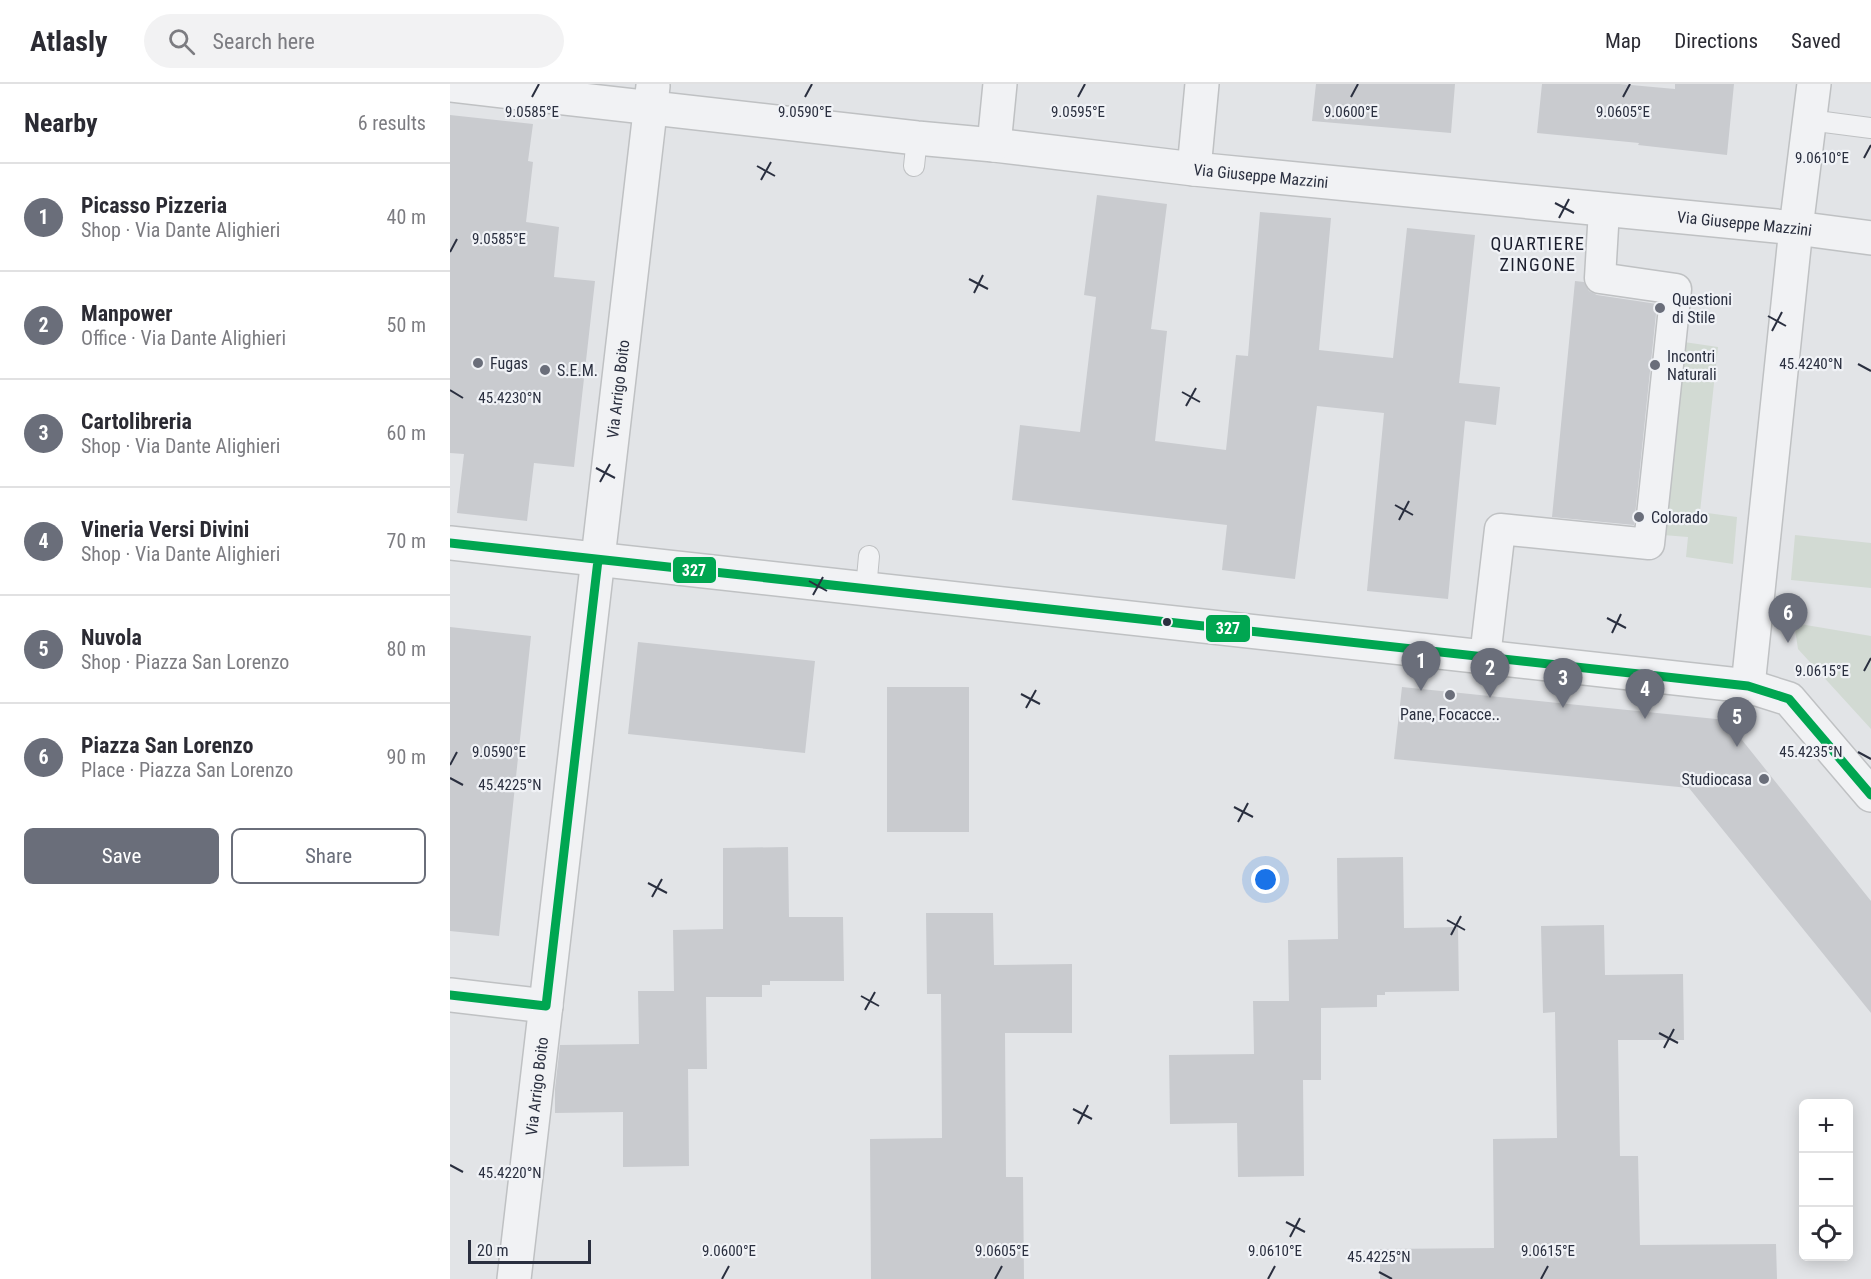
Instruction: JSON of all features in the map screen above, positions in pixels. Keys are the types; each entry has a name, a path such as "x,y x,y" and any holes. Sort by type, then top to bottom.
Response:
{"street":[{"path":"994,145 1000,84"},
{"path":"1194,169 1202,84"},
{"path":"1748,686 1796,228 1814,84"},
{"name":"Via Giuseppe Mazzini","path":"450,85 652,95 916,152 994,145 1194,169 1796,228 1871,238"},
{"name":"Via Arrigo Boito","path":"514,1279 652,95"},
{"path":"1485,657 1500,529 1648,544 1676,289 1600,278 1604,210"},
{"path":"450,543 1748,686 1789,699 1871,795"},
{"path":"450,995 546,1006"}],"lane":[{"path":"1809,120 1871,128"},
{"path":"866,589 869,556"}],"shaded area":[{"path":"1684,342 1718,347 1700,512 1737,517 1733,564 1686,557 1688,537 1663,535"},
{"path":"1795,535 1871,543 1871,588 1791,580"},
{"path":"1794,623 1871,636 1871,729 1798,649"}],"building":[{"path":"1316,84 1455,84 1451,133 1312,121"},
{"path":"1542,84 1620,84 1675,89 1675,84 1734,84 1727,155 1537,133"},
{"path":"450,115 533,124 528,161 533,162 526,222 559,227 554,277 595,281 574,467 534,463 527,521 457,513 464,454 450,453"},
{"path":"1097,195 1167,204 1151,329 1167,331 1155,441 1226,450 1236,355 1248,356 1260,212 1331,218 1319,350 1393,358 1407,228 1475,235 1459,383 1500,387 1496,425 1465,421 1448,599 1367,591 1384,413 1317,406 1295,579 1222,570 1227,525 1012,500 1020,425 1080,432 1096,297 1084,295"},
{"path":"1575,281 1584,282 1589,291 1597,295 1657,304 1634,525 1552,517"},
{"path":"450,627 531,636 499,936 450,931"},
{"path":"638,642 815,661 805,753 628,734"},
{"path":"887,687 969,687 969,832 887,832"},
{"path":"1402,687 1726,720 1871,901 1871,1013 1689,788 1394,759"},
{"path":"788,847 789,917 843,917 844,981 770,981 770,985 762,985 762,997 706,997 707,1069 688,1069 689,1166 623,1167 623,1112 555,1113 560,1045 639,1044 638,991 674,991 673,930 723,929 723,848"},
{"path":"1403,857 1404,928 1458,927 1459,991 1385,992 1385,995 1377,995 1377,1007 1321,1008 1321,1080 1303,1080 1304,1176 1238,1177 1237,1123 1170,1124 1169,1055 1254,1054 1253,1001 1289,1001 1288,940 1338,939 1337,858"},
{"path":"926,913 993,913 994,965 1072,964 1072,1033 1005,1033 1006,1177 1023,1177 1024,1279 871,1279 870,1139 942,1138 941,994 927,994"},
{"path":"1604,925 1605,975 1683,974 1684,1040 1618,1040 1620,1156 1638,1156 1640,1245 1776,1244 1777,1279 1380,1279 1380,1249 1494,1248 1493,1139 1557,1138 1555,1012 1543,1013 1541,926"}],"transit line":[{"name":"327","path":"450,543 1748,686 1789,699 1871,795"},
{"name":"327","path":"546,1006 598,560"},
{"name":"327","path":"450,995 546,1006"}],"place":[{"name":"Questioni di Stile","path":"1660,308"},
{"name":"Fugas","path":"478,363"},
{"name":"Incontri Naturali","path":"1655,365"},
{"name":"S.E.M.","path":"545,370"},
{"name":"Colorado","path":"1639,517"},
{"name":"Piazza San Lorenzo","path":"1788,643"},
{"name":"Picasso Pizzeria","path":"1421,691"},
{"name":"Pane, Focacce..","path":"1450,695"},
{"name":"Manpower","path":"1490,698"},
{"name":"Cartolibreria","path":"1563,708"},
{"name":"Vineria Versi Divini","path":"1645,719"},
{"name":"Nuvola","path":"1737,747"},
{"name":"Studiocasa","path":"1764,779"}],"district":[{"name":"QUARTIERE ZINGONE","path":"1538,254"}]}
